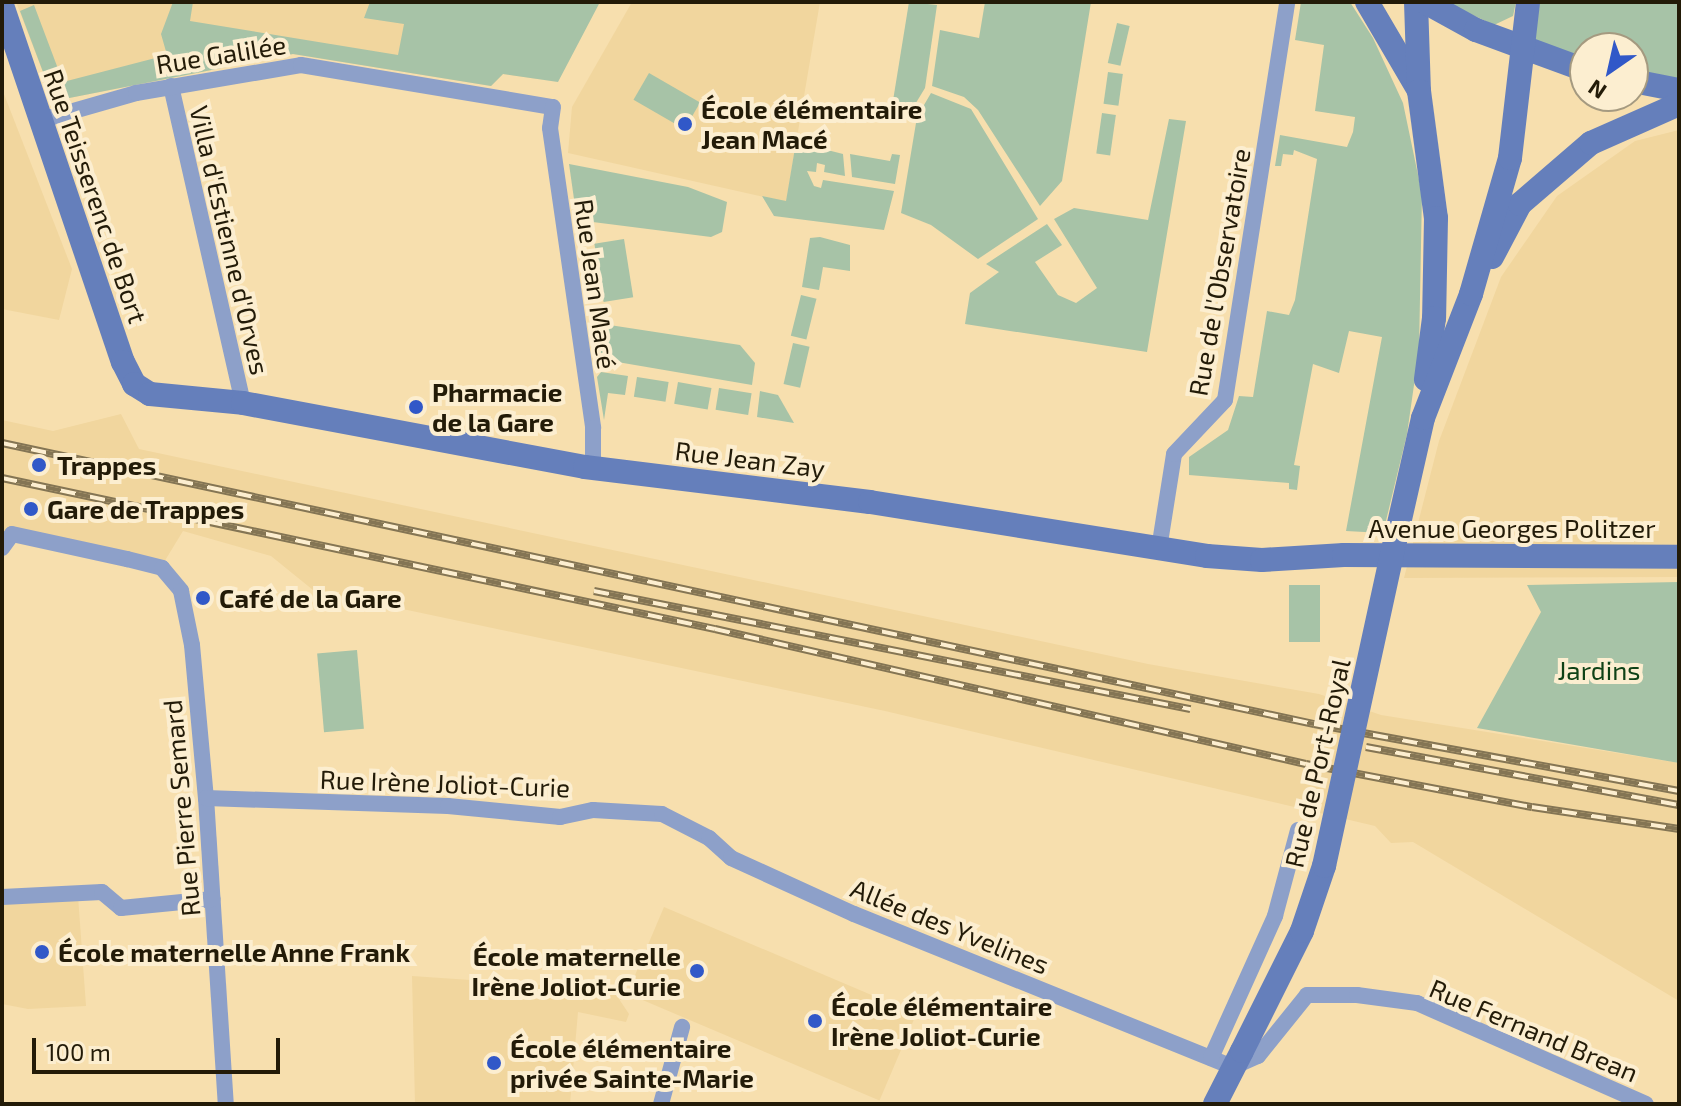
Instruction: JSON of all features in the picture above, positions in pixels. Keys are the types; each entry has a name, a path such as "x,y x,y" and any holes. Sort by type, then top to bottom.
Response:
{"street":[{"name":"Rue de l'Observatoire","path":"1159,549 1174,454 1225,400 1287,2"},
{"path":"1367,2 1419,91"},
{"name":"Rue de Port-Royal","path":"1215,1104 1302,931 1324,866 1423,418 1434,318 1436,218 1419,91 1416,2"},
{"path":"1425,2 1525,48 1569,64"},
{"name":"Rue de Port-Royal","path":"1423,418 1471,294 1510,158 1528,2"},
{"name":"Rue Teisserenc de Bort","path":"2,5 123,362 134,384 150,394"},
{"name":"Rue Galilée","path":"42,120 171,86 301,65 553,107"},
{"path":"1649,84 1679,90"},
{"name":"Villa d'Estienne d'Orves","path":"171,86 243,403"},
{"path":"1471,294 1520,204 1591,143 1679,104"},
{"name":"Rue Jean Macé","path":"553,107 550,128 593,428 593,467"},
{"name":"Rue Jean Zay","path":"150,394 243,403 593,467 870,502 1159,549 1262,560 1344,555"},
{"name":"Rue Pierre Semard","path":"2,548 12,534 162,568 181,591 192,645 206,798 226,1104"},
{"name":"Avenue Georges Politzer","path":"1344,555 1679,557"},
{"name":"Rue Irène Joliot-Curie","path":"206,798 448,806 560,817 593,810 662,814 680,822"},
{"name":"Allée des Yvelines","path":"680,822 731,858 854,914 1211,1058 1238,1059"},
{"path":"1211,1058 1275,916 1298,830"},
{"path":"2,897 102,892 121,908 213,899"},
{"name":"Rue Fernand Brean","path":"1238,1059 1258,1056 1307,995 1417,1003 1646,1104"},
{"path":"661,1104 682,1027"}],"shaded area":[{"path":"16,2 580,2 538,79 503,74 491,86 293,54 54,101"},
{"name":"École élémentaire Jean Macé","path":"632,2 820,2 786,202 568,153 572,107"},
{"path":"2,89 72,269 59,320 2,309"},
{"path":"1679,130 1679,577 1404,578 1439,441 1501,277 1557,196 1635,141"},
{"path":"121,414 139,449 1148,664 1319,694 1381,715 1679,763 1679,1001 1413,842 1391,843 1375,826 885,711 313,590 271,556 183,531 158,572 2,538 2,420 53,431"},
{"name":"École maternelle Anne Frank","path":"78,896 86,1006 28,1009 2,1004 2,899"},
{"name":"École élémentaire Irène Joliot-Curie","path":"664,907 916,1014 879,1101 627,994"},
{"name":"École élémentaire privée Sainte-Marie","path":"412,976 613,990 629,1014 626,1022 578,1012 570,1104 415,1104"}],"green space":[{"path":"173,2 193,2 190,21 398,55 404,24 364,18 370,2 600,2 558,82 503,74 491,86 293,54 54,101 20,11 34,5 63,82 167,55 161,34"},
{"path":"909,2 937,5 925,88 908,116 891,113"},
{"path":"985,2 1091,2 1062,181 1040,206 978,110 964,97 932,86 940,30 979,38"},
{"path":"1301,2 1350,2 1373,38 1403,103 1422,194 1419,350 1407,434 1383,533 1346,531 1382,337 1349,331 1339,373 1313,364 1294,465 1300,466 1297,490 1289,489 1289,483 1189,475 1189,457 1228,430 1239,396 1253,397 1267,311 1289,315 1295,300 1317,159 1294,150 1293,155 1283,154 1281,166 1275,166 1280,135 1347,147 1353,132 1355,117 1315,111 1324,45 1295,40"},
{"path":"1445,2 1516,2 1513,16 1494,25"},
{"path":"1537,2 1679,2 1679,79 1649,74 1649,32 1569,32 1569,54 1534,44"},
{"path":"1117,23 1130,26 1120,66 1108,63"},
{"path":"1108,72 1123,74 1118,106 1104,104"},
{"path":"649,73 700,102 685,129 634,100"},
{"path":"931,93 971,109 1038,219 978,259 931,225 901,213 917,117"},
{"path":"1102,113 1116,115 1110,156 1096,154"},
{"path":"1169,119 1186,121 1147,352 965,324 970,293 999,272 986,264 1047,224 1062,245 1035,262 1058,295 1076,303 1097,288 1054,219 1074,208 1148,220"},
{"path":"796,142 843,154 845,176 824,172 825,165 817,163 816,172 807,171 814,186 821,188 823,180 894,191 884,230 774,216 762,196 786,201"},
{"path":"850,154 890,161 892,154 900,155 895,184 852,177"},
{"path":"569,164 688,187 727,202 722,232 711,237 577,220"},
{"path":"820,237 850,245 850,271 823,267 819,290 802,287 810,238"},
{"path":"624,239 633,297 604,302 594,244"},
{"path":"801,295 817,299 806,340 791,336"},
{"path":"590,322 740,345 755,363 752,385 594,358"},
{"path":"793,343 810,347 800,388 784,384"},
{"path":"601,372 628,376 625,395 608,393 604,420 597,377"},
{"path":"637,377 669,382 665,402 634,397"},
{"path":"678,382 711,388 708,410 674,404"},
{"path":"719,388 752,393 748,415 716,410"},
{"path":"760,391 778,395 794,423 757,417"},
{"name":"Jardins","path":"1679,582 1679,763 1477,728 1541,612 1527,585"},
{"path":"1289,585 1320,585 1320,642 1289,642"},
{"path":"357,650 364,729 324,732 317,653"}],"railway":[{"path":"2,443 1314,724 1679,791"},
{"path":"2,478 715,629 1306,764 1532,807 1679,829"},
{"path":"594,591 1190,709"},
{"path":"1366,747 1679,805"}],"place":[{"name":"École élémentaire Jean Macé","path":"685,124"},
{"name":"Pharmacie de la Gare","path":"416,407"},
{"name":"Trappes","path":"39,465"},
{"name":"Gare de Trappes","path":"31,509"},
{"name":"Café de la Gare","path":"203,598"},
{"name":"École maternelle Anne Frank","path":"42,952"},
{"name":"École maternelle Irène Joliot-Curie","path":"697,971"},
{"name":"École élémentaire Irène Joliot-Curie","path":"815,1021"},
{"name":"École élémentaire privée Sainte-Marie","path":"494,1063"}]}
